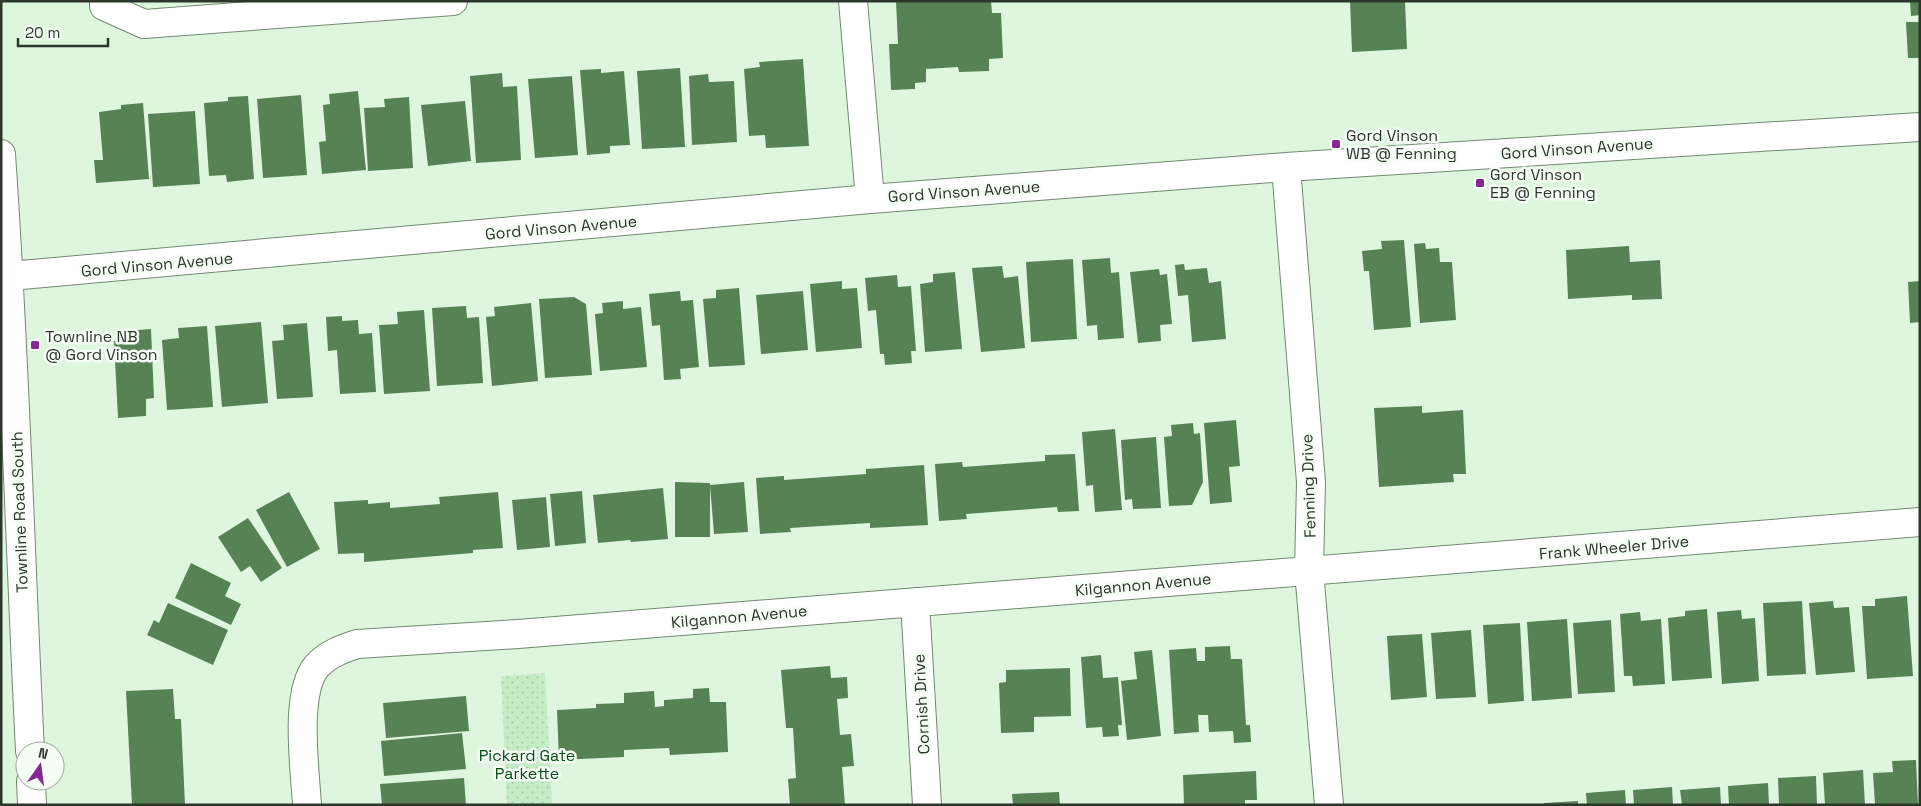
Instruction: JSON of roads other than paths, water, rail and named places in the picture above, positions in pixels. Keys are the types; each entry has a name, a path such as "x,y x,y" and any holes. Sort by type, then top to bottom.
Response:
{"street":[{"path":"104,1 104,6 144,24 453,1"},
{"path":"853,1 870,198"},
{"name":"Gord Vinson Avenue","path":"10,276 870,198 1286,167 1920,127"},
{"name":"Townline Road South","path":"1,154 10,276 11,563 29,741"},
{"name":"Fenning Drive","path":"1286,167 1311,482 1309,571 1329,805"},
{"name":"Frank Wheeler Drive","path":"1309,571 1920,522"},
{"name":"Kilgannon Avenue","path":"307,805 302,706 306,684 316,666 333,652 357,644 518,634 1309,571"},
{"name":"Cornish Drive","path":"915,602 927,805"},
{"path":"31,791 32,805"}],"place":[{"name":"Gord Vinson WB @ Fenning","path":"1336,144"},
{"name":"Gord Vinson EB @ Fenning","path":"1480,183"},
{"name":"Townline NB @ Gord Vinson","path":"35,345"}],"park label":[{"name":"Pickard Gate Parkette","path":"527,764"}]}
